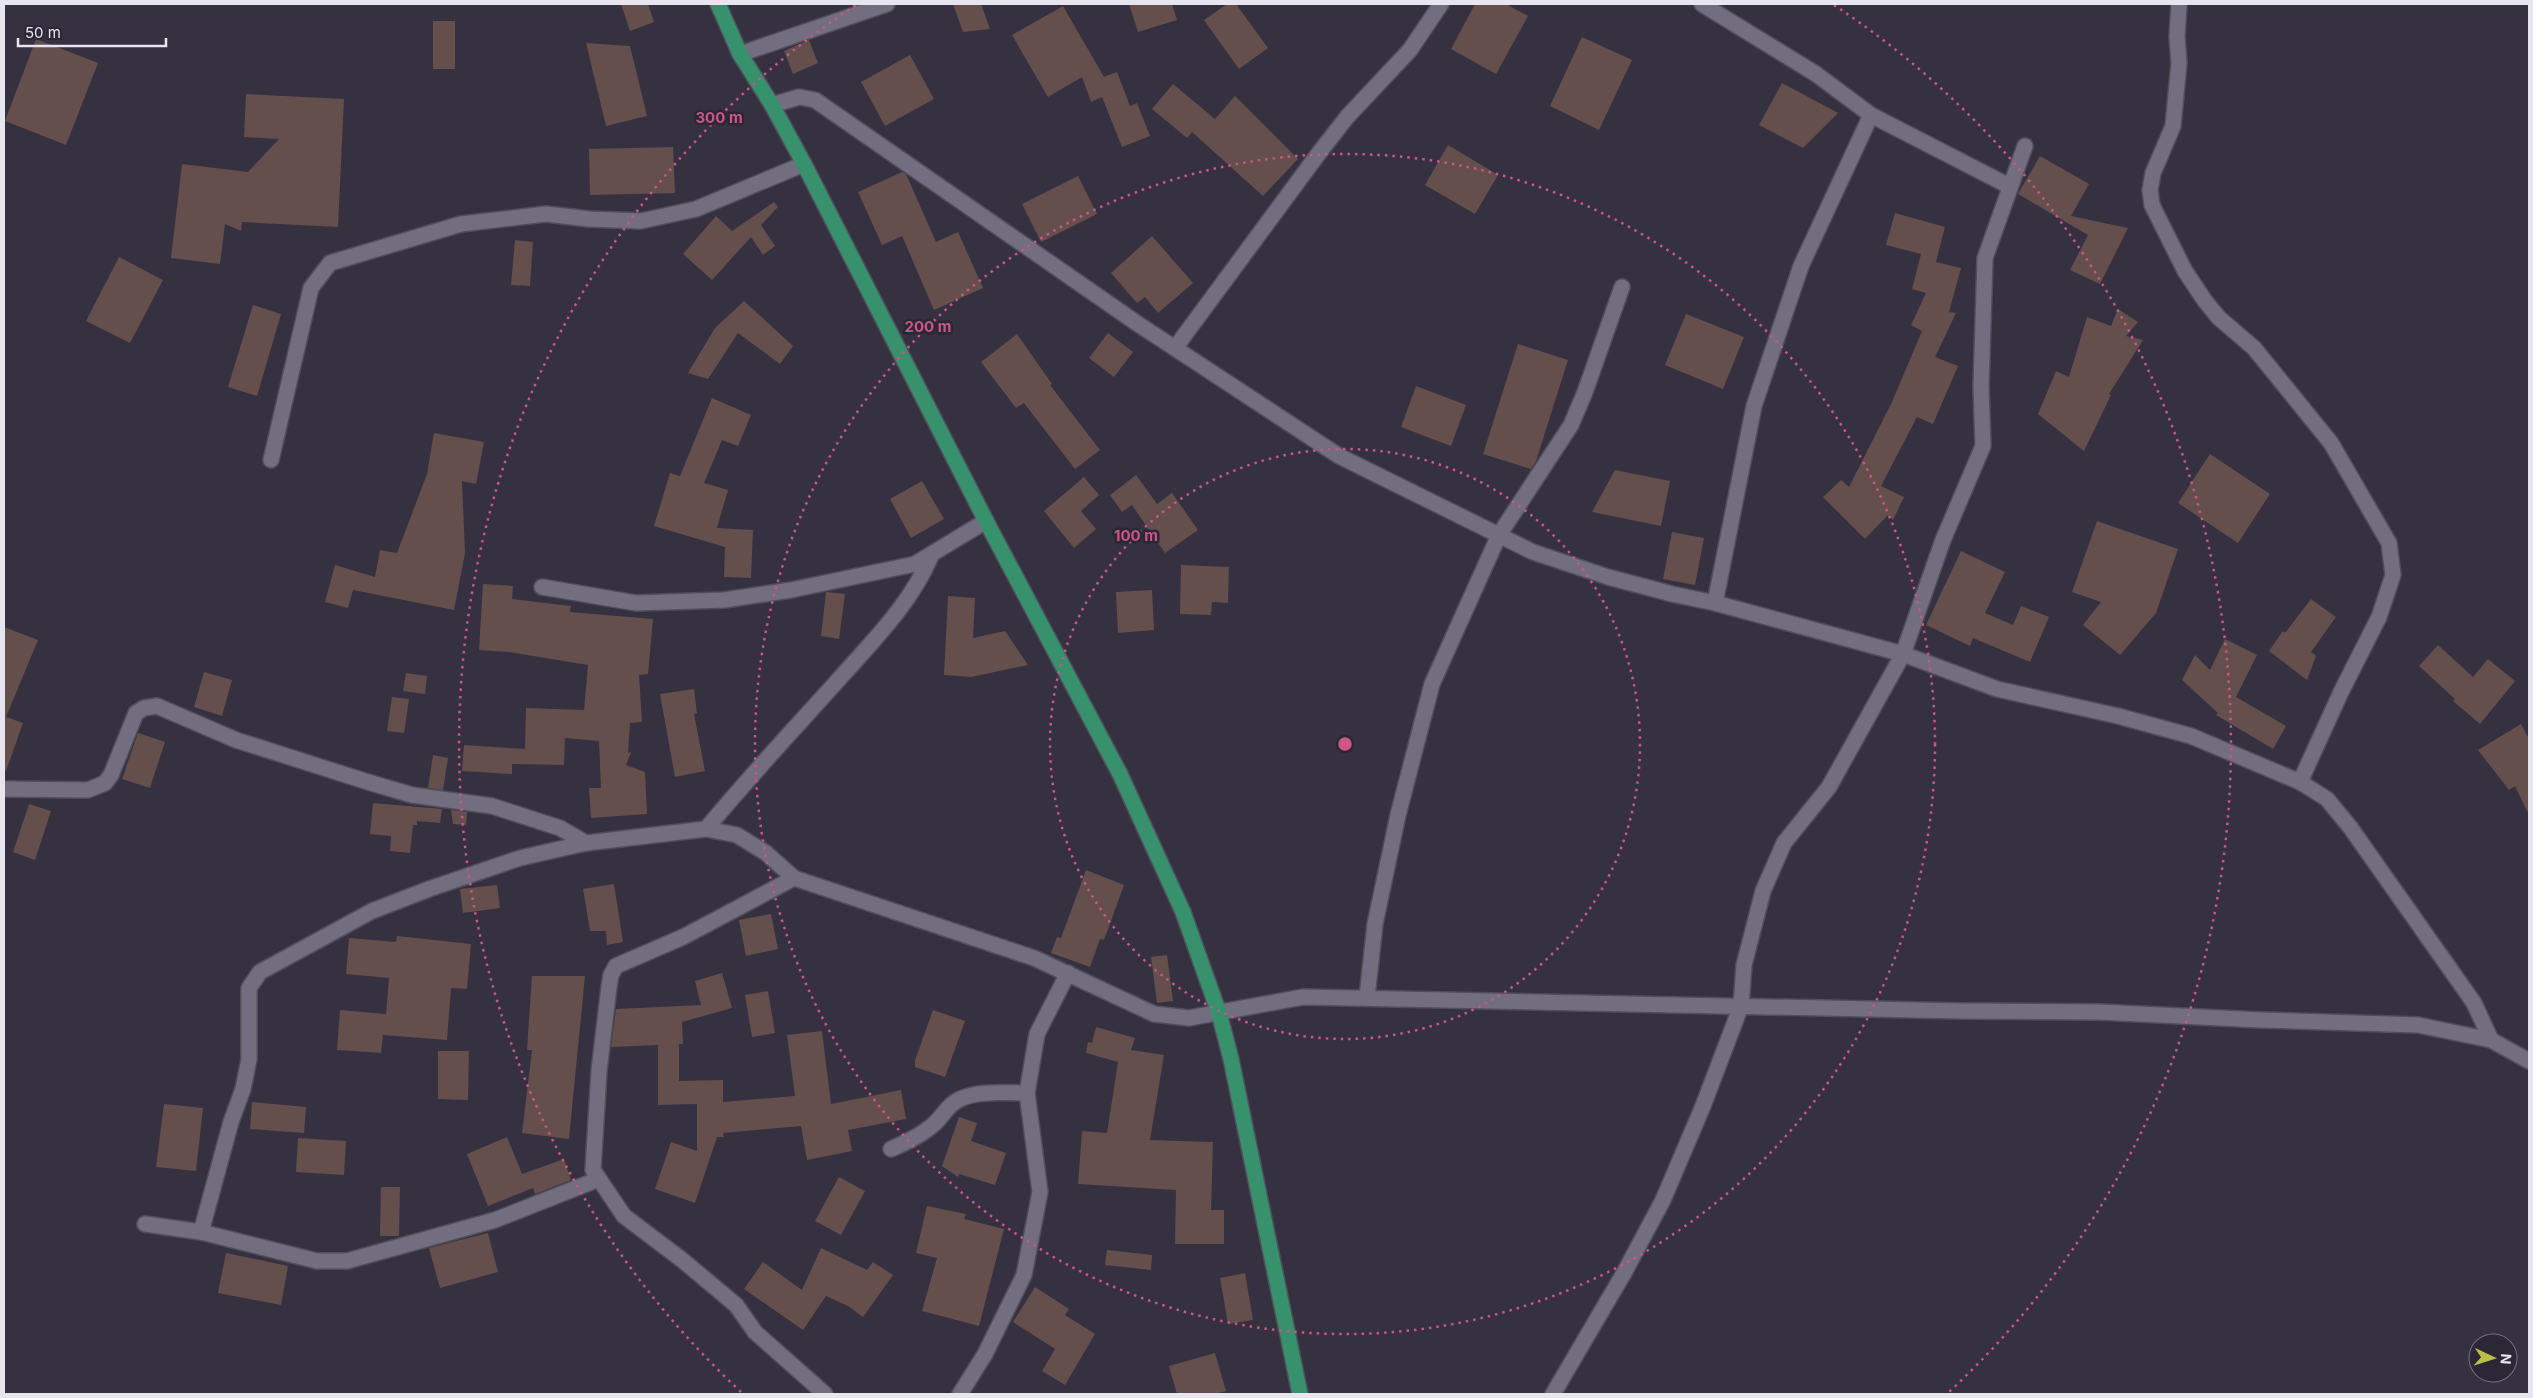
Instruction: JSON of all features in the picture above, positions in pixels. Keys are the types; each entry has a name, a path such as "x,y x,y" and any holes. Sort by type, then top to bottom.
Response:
{"main road":[{"path":"718,4 740,54 772,104 804,164 986,521 1120,774 1183,912 1219,1013 1240,1102 1300,1394"}],"street":[{"path":"740,54 888,4"},
{"path":"1175,348 1319,153 1347,117 1410,50 1441,4"},
{"path":"1702,4 1816,74 1871,115 2009,186"},
{"path":"2179,4 2177,37 2179,63 2173,126 2153,173 2150,190 2152,205 2185,271 2205,301 2220,318 2254,348 2309,415 2331,444 2358,487 2389,543 2393,575 2379,616 2341,692 2300,782"},
{"path":"772,104 798,97 815,100 1175,348 1259,401 1339,456 1533,552 1608,577 1715,602 1903,654 1997,689 2118,716 2190,736 2300,782 2327,799 2350,827 2474,1003 2491,1040"},
{"path":"1715,602 1754,406 1801,266 1871,115"},
{"path":"1553,1394 1624,1273 1663,1200 1703,1106 1741,1006 1744,965 1763,891 1784,843 1829,787 1903,654 1944,540 1983,446 1981,386 1985,258 2009,186 2025,146"},
{"path":"271,460 311,288 330,263 461,224 546,214 589,220 641,221 696,209 804,164"},
{"path":"1367,997 1377,914 1398,815 1432,684 1499,535 1571,425 1585,392 1622,287"},
{"path":"542,587 636,603 724,600 791,590 907,566 931,556 986,521"},
{"path":"706,829 742,786 874,640 920,582 931,556"},
{"path":"4,789 88,790 104,783 111,775 136,712 144,708 157,706 236,740 340,774 412,795 492,806 560,828 586,842"},
{"path":"201,1232 231,1122 244,1089 249,1059 249,988 260,972 372,911 429,888 520,858 586,842 706,829 737,835 766,853 794,878 1034,958 1154,1014 1189,1018 1303,997 1367,997 1620,1005 2099,1012 2418,1025 2491,1040 2529,1062"},
{"path":"794,878 682,937 616,966 611,975 609,987 593,1170 624,1216 681,1259 736,1305 755,1332 825,1394"},
{"path":"960,1394 984,1354 1024,1275 1040,1192 1027,1094 1037,1034 1068,973"},
{"path":"890,1149 907,1142 934,1125 947,1108 960,1099 986,1094 1027,1094"},
{"path":"145,1224 201,1232 316,1261 347,1260 495,1220 600,1179"}],"building":[{"path":"621,4 648,4 654,22 630,31"},
{"path":"953,4 981,4 990,29 963,32"},
{"path":"1129,4 1172,4 1177,20 1138,32"},
{"path":"1227,4 1236,4 1268,48 1239,69 1204,20"},
{"path":"1475,4 1506,4 1528,16 1496,74 1451,49"},
{"path":"1063,6 1104,77 1117,72 1130,106 1137,103 1150,136 1122,147 1102,97 1091,102 1082,77 1048,97 1012,35"},
{"path":"433,21 455,21 455,69 433,69"},
{"path":"1582,37 1632,60 1599,130 1550,106"},
{"path":"36,39 98,63 66,145 5,121"},
{"path":"809,40 818,63 793,74 784,51"},
{"path":"586,43 630,46 647,116 606,126"},
{"path":"910,55 934,99 885,126 861,82"},
{"path":"1782,83 1838,113 1803,148 1759,125"},
{"path":"1173,84 1215,119 1235,96 1298,159 1263,196 1192,132 1187,138 1152,109"},
{"path":"246,94 344,99 338,227 242,222 241,231 225,224 220,264 171,258 182,164 248,172 279,139 244,137"},
{"path":"1448,145 1498,175 1475,214 1425,185"},
{"path":"673,147 675,193 590,195 589,149"},
{"path":"2040,156 2089,184 2071,216 2128,228 2100,284 2070,270 2088,235 2018,194"},
{"path":"902,172 906,174 936,242 958,232 983,288 934,310 902,236 882,245 858,192"},
{"path":"1078,176 1097,214 1041,242 1022,204"},
{"path":"774,202 778,207 761,225 775,246 763,255 751,237 712,280 683,254 716,216 732,231"},
{"path":"1895,213 1945,227 1936,262 1961,268 1949,312 1956,313 1935,357 1958,366 1933,424 1917,417 1881,486 1904,497 1893,520 1888,515 1865,539 1823,497 1841,480 1849,487 1892,402 1922,331 1911,325 1926,293 1912,289 1921,254 1886,245"},
{"path":"1152,236 1193,283 1158,313 1145,297 1137,303 1111,273"},
{"path":"515,240 533,242 530,286 511,285"},
{"path":"119,257 163,280 130,343 86,321"},
{"path":"744,301 793,346 780,364 738,333 708,379 688,373 715,328"},
{"path":"253,305 281,314 257,396 228,387"},
{"path":"2118,309 2138,322 2126,336 2143,340 2109,394 2111,395 2084,451 2038,414 2056,371 2069,377 2087,317 2111,326"},
{"path":"1686,314 1744,337 1723,389 1665,365"},
{"path":"1108,333 1133,352 1114,377 1089,358"},
{"path":"1017,334 1052,384 1050,385 1100,450 1075,469 1024,403 1016,408 981,362"},
{"path":"1518,344 1568,360 1536,461 1531,469 1483,454"},
{"path":"1416,386 1466,405 1451,446 1401,427"},
{"path":"712,398 751,415 738,446 722,440 704,483 728,490 717,528 753,530 751,578 724,577 725,547 654,526 670,473 680,476"},
{"path":"434,433 484,442 476,484 462,481 465,553 454,610 353,590 348,608 325,602 335,565 375,577 380,550 397,553 427,474"},
{"path":"2210,454 2270,494 2238,543 2178,503"},
{"path":"1615,470 1670,481 1661,526 1592,512"},
{"path":"1136,475 1157,504 1172,493 1198,530 1165,553 1132,505 1122,512 1110,495"},
{"path":"1084,477 1099,495 1081,511 1096,529 1074,548 1044,511"},
{"path":"922,481 944,519 911,538 890,499"},
{"path":"2097,521 2178,549 2156,613 2120,655 2083,625 2101,602 2072,592"},
{"path":"1672,532 1704,538 1695,585 1663,579"},
{"path":"1961,551 2005,572 1985,613 2013,625 2021,606 2049,617 2030,662 1973,638 1970,646 1926,625"},
{"path":"1181,565 1229,567 1228,603 1212,602 1211,615 1180,614"},
{"path":"483,584 513,586 512,599 571,606 570,612 653,619 648,674 639,675 642,722 630,723 628,753 631,752 626,765 645,772 647,814 591,818 589,788 601,788 599,741 565,738 564,765 512,764 512,774 462,771 464,745 525,749 526,708 584,710 588,665 509,652 479,650"},
{"path":"1152,590 1154,630 1118,633 1116,592"},
{"path":"826,592 845,594 839,639 821,636"},
{"path":"948,596 975,598 973,638 1005,631 1028,665 971,677 944,675"},
{"path":"2311,599 2336,617 2311,652 2316,656 2307,680 2269,651 2283,631 2285,633"},
{"path":"4,627 38,640 6,717 23,723 6,771 4,771"},
{"path":"2225,639 2257,655 2236,697 2286,726 2273,749 2216,715 2218,713 2182,680 2195,655 2210,670"},
{"path":"2438,645 2473,677 2488,659 2515,681 2480,724 2453,701 2455,699 2419,666"},
{"path":"204,672 232,680 222,716 194,707"},
{"path":"406,673 427,676 425,694 403,691"},
{"path":"694,689 697,713 694,714 705,771 675,777 660,694"},
{"path":"392,697 409,699 404,733 387,731"},
{"path":"2521,724 2529,739 2529,815 2515,786 2509,790 2478,750"},
{"path":"138,733 165,742 150,788 122,779"},
{"path":"433,755 448,758 443,790 428,788"},
{"path":"373,803 442,809 440,823 417,821 417,825 413,825 410,853 390,851 391,836 370,834"},
{"path":"29,804 51,811 35,860 13,852"},
{"path":"451,810 467,812 466,825 453,824"},
{"path":"1086,870 1124,885 1104,940 1100,939 1090,967 1051,953 1057,937 1061,938"},
{"path":"614,884 623,942 607,945 606,931 590,931 583,889"},
{"path":"497,885 500,908 463,913 460,889"},
{"path":"771,914 778,949 746,956 739,920"},
{"path":"397,936 471,944 467,989 451,988 447,1040 383,1035 381,1053 337,1050 340,1010 386,1014 389,978 346,974 349,938 396,942"},
{"path":"1167,955 1173,1001 1157,1003 1151,957"},
{"path":"722,973 732,1008 682,1022 683,1044 679,1044 679,1081 723,1080 723,1102 795,1096 787,1035 822,1031 831,1104 901,1090 906,1119 848,1130 852,1151 807,1160 801,1126 723,1133 724,1137 717,1137 695,1203 655,1189 671,1142 697,1151 697,1104 658,1105 658,1045 611,1047 616,1009 701,1005 695,981"},
{"path":"532,976 585,976 569,1139 522,1133 532,1050 527,1050"},
{"path":"768,991 775,1033 752,1037 745,995"},
{"path":"933,1010 965,1021 945,1077 915,1067 915,1060"},
{"path":"1096,1027 1135,1038 1131,1050 1164,1055 1150,1140 1213,1142 1211,1210 1224,1210 1224,1244 1175,1244 1176,1190 1078,1184 1082,1131 1107,1133 1118,1062 1086,1053 1088,1042 1092,1043"},
{"path":"438,1051 469,1051 468,1100 438,1099"},
{"path":"252,1102 306,1107 304,1133 250,1129"},
{"path":"164,1104 203,1108 196,1171 156,1167"},
{"path":"959,1117 977,1123 971,1141 1006,1153 995,1185 959,1174 958,1177 942,1166"},
{"path":"507,1137 522,1174 564,1159 571,1180 535,1194 533,1188 488,1206 467,1154"},
{"path":"298,1138 346,1141 344,1175 296,1172"},
{"path":"839,1177 865,1191 841,1235 815,1221"},
{"path":"381,1187 400,1187 399,1236 380,1236"},
{"path":"927,1206 966,1214 964,1219 1004,1229 979,1326 922,1311 937,1258 916,1253"},
{"path":"488,1233 498,1272 440,1288 429,1248"},
{"path":"821,1248 867,1270 873,1262 893,1275 863,1317 848,1306 826,1296 803,1330 744,1289 763,1262 802,1290"},
{"path":"1107,1250 1152,1255 1151,1270 1105,1265"},
{"path":"226,1253 288,1266 281,1305 218,1293"},
{"path":"1245,1273 1253,1320 1228,1324 1220,1278"},
{"path":"1035,1287 1069,1309 1065,1315 1095,1334 1065,1385 1042,1371 1055,1349 1013,1322"},
{"path":"1215,1353 1226,1391 1215,1394 1177,1394 1169,1366"}]}
